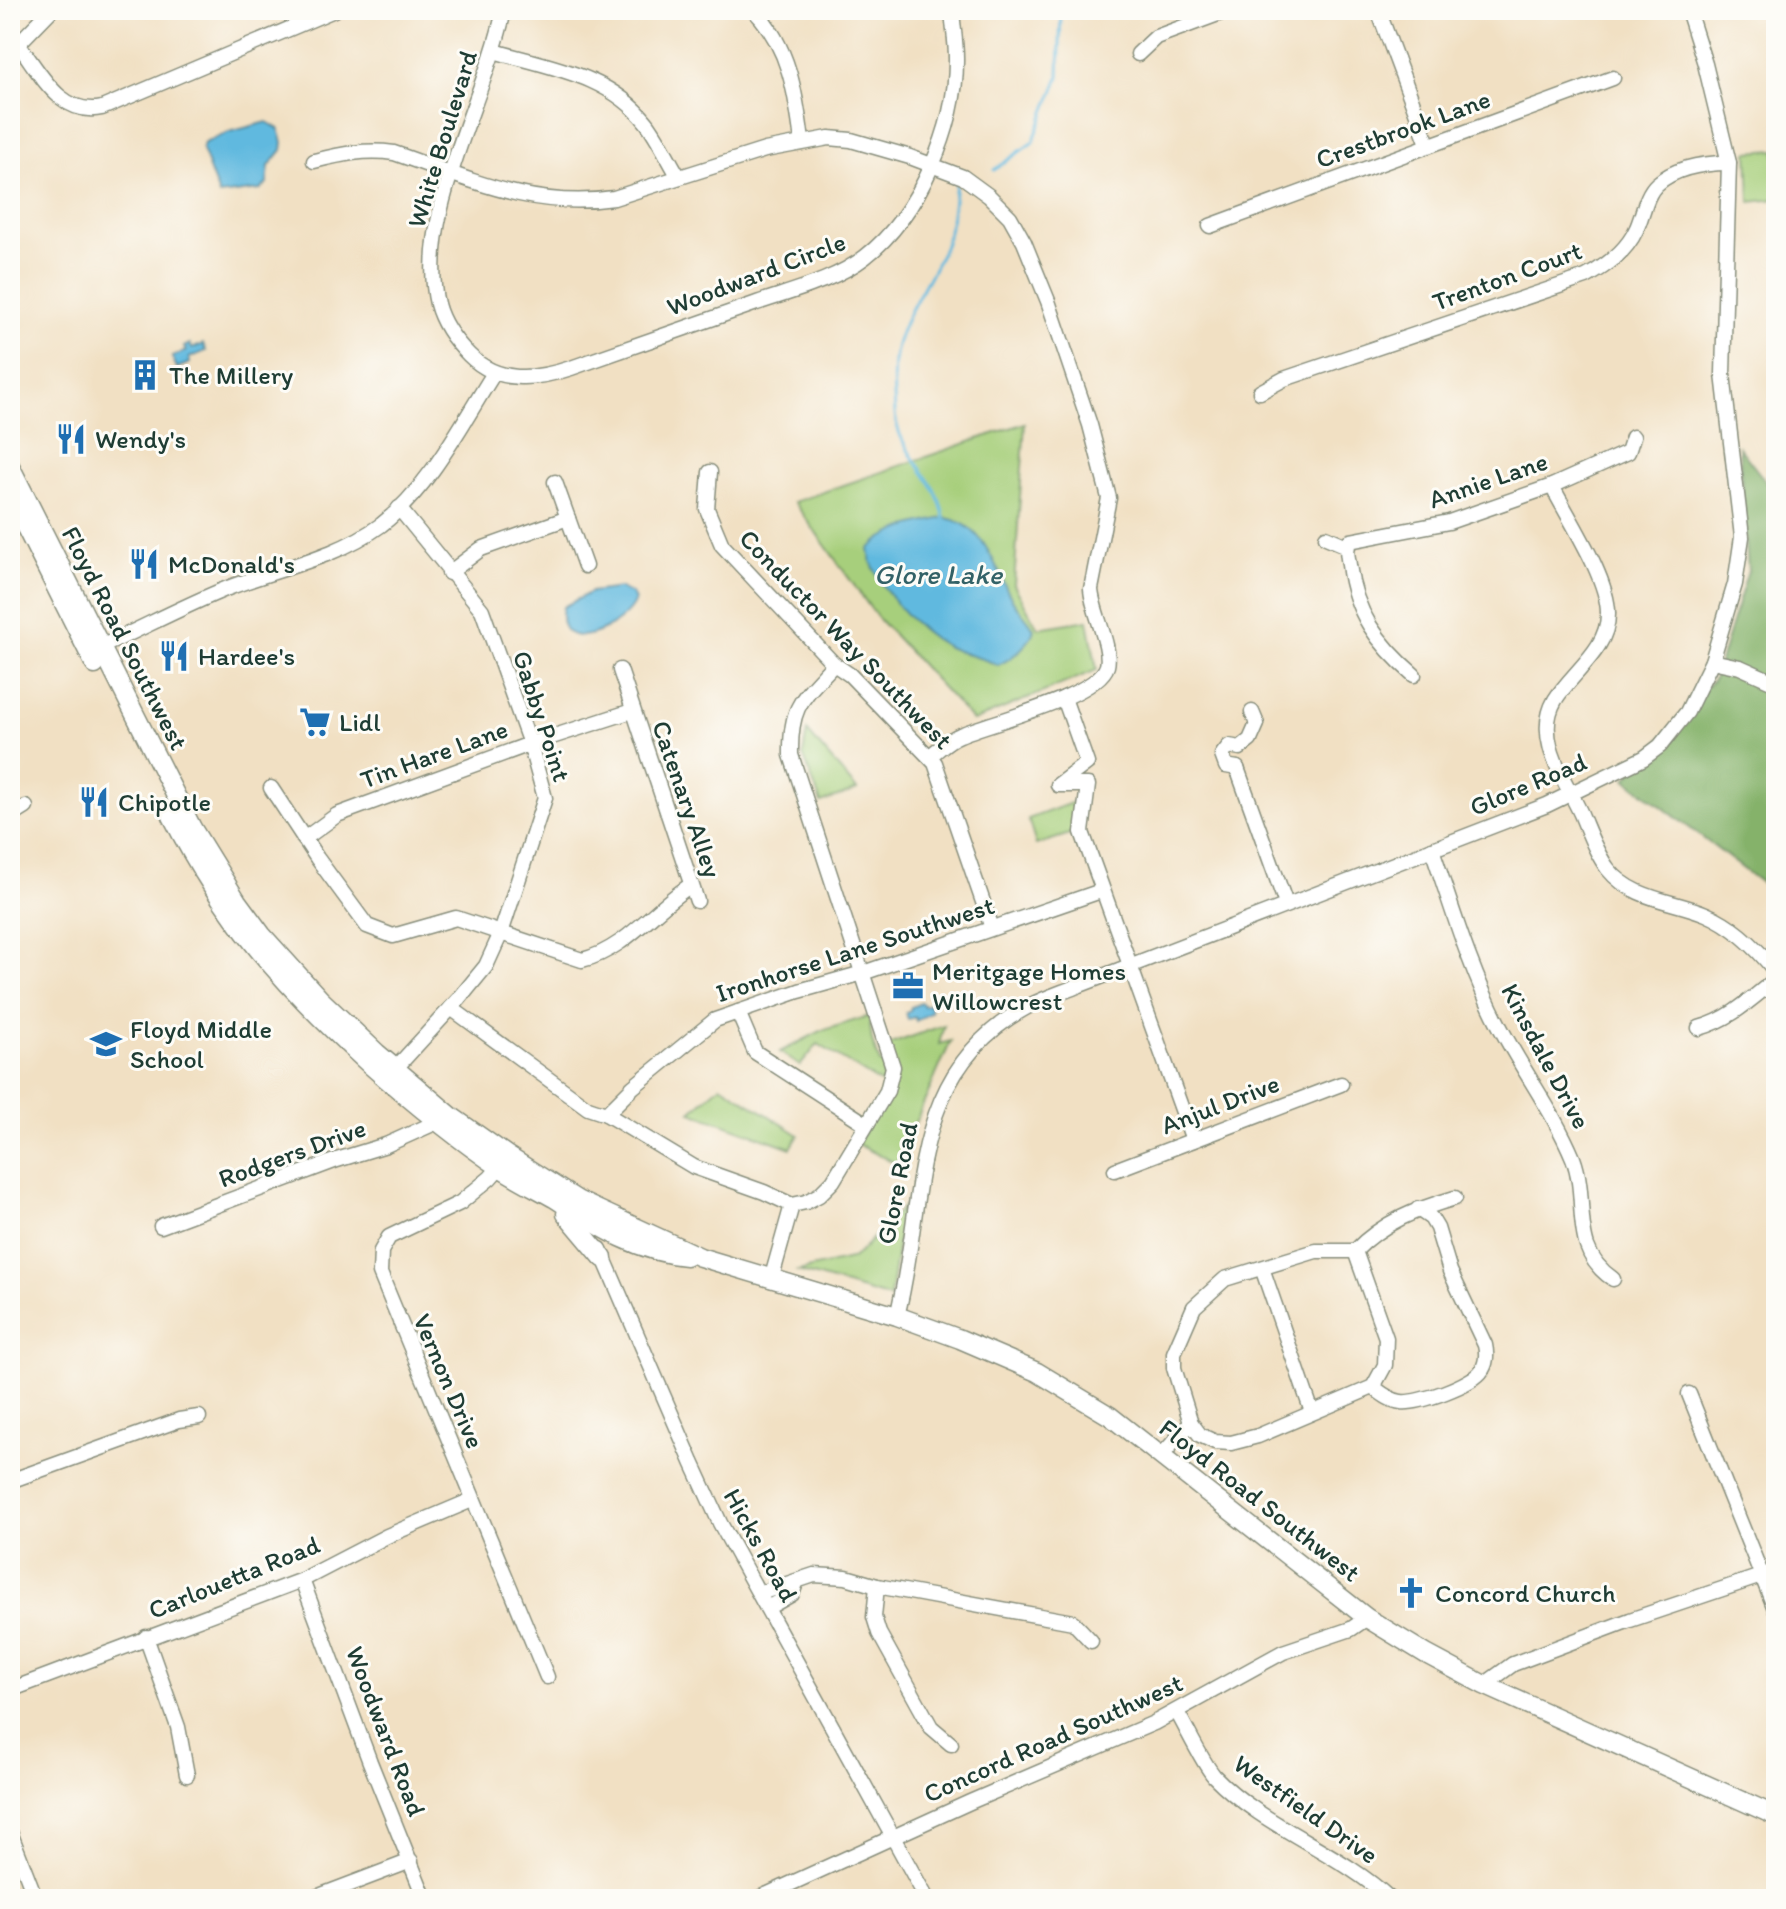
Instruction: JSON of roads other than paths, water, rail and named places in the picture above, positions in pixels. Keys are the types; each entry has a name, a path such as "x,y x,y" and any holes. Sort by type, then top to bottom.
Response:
{"main road":[{"name":"Floyd Road Southwest","path":"10,466 187,844 240,929 295,993 389,1082 437,1122 579,1201 700,1257 897,1316 1037,1372 1101,1410 1367,1618 1426,1654 1484,1685 1776,1816"},
{"name":"Floyd Road Southwest","path":"10,496 192,828 237,901 290,968 350,1029 536,1189 633,1244 665,1254 700,1257"},
{"path":"536,1189 575,1223 603,1258"}],"street":[{"path":"51,10 14,47 58,97 74,108 90,110 102,108 334,10"},
{"name":"White Boulevard","path":"494,373 460,346 444,321 437,304 435,249 441,210 494,51 504,10"},
{"path":"754,10 790,69 802,141"},
{"name":"Woodward Circle","path":"494,373 532,378 546,376 813,283 850,267 886,237 912,203 945,132 956,61 952,10"},
{"path":"1138,54 1156,37 1229,10"},
{"path":"1378,10 1428,144"},
{"name":"Glore Road","path":"897,1316 922,1159 934,1116 947,1084 966,1056 990,1033 1028,1006 1130,964 1547,805 1635,763 1660,746 1687,712 1712,661 1735,584 1742,537 1723,374 1729,163 1720,117 1688,10"},
{"path":"494,51 599,82 623,98 648,124 679,177"},
{"name":"Crestbrook Lane","path":"1210,226 1613,78"},
{"path":"314,161 349,152 373,150 394,153 515,195 549,201 594,201 614,198 802,141 829,138 851,140 963,177 989,196 1010,217 1024,242 1072,368 1109,498 1091,589 1092,604 1106,647 1107,666 1090,686 956,736 930,756"},
{"name":"Trenton Court","path":"1260,392 1284,379 1586,277 1606,266 1625,247 1636,231 1657,185 1695,166 1729,163"},
{"path":"94,650 227,589 323,555 361,537 399,508 439,460 494,373"},
{"name":"Annie Lane","path":"1347,546 1353,540 1449,522 1552,486 1628,452 1633,437"},
{"name":"Conductor Way Southwest","path":"710,472 707,509 722,545 834,664 850,675 930,756 941,779 992,928"},
{"path":"555,482 585,566"},
{"path":"1552,486 1603,585 1608,613 1605,633 1558,696 1550,715 1553,758 1607,868 1619,880 1637,892 1705,914 1725,924 1746,940 1776,972"},
{"name":"Gabby Point","path":"395,1069 486,966 501,933 545,798 530,744 482,610 399,508"},
{"path":"449,573 481,549 568,518"},
{"path":"1326,537 1347,546 1352,587 1364,620 1380,643 1414,675"},
{"path":"1712,661 1740,667 1776,683"},
{"path":"451,1008 588,1108 606,1114 687,1164 792,1205 814,1198 831,1183 887,1091 893,1067 791,755 790,727 800,702 834,664"},
{"name":"Catenary Alley","path":"620,670 697,901"},
{"path":"1064,698 1087,763 1058,785 1088,785 1082,832 1193,1140"},
{"name":"Tin Hare Lane","path":"304,839 337,815 530,744 632,711"},
{"path":"1252,712 1257,724 1255,732 1240,748 1245,758 1237,768 1286,904"},
{"path":"271,788 367,926 393,936 456,918 582,960 600,956 691,885"},
{"path":"10,817 26,807"},
{"name":"Kinsdale Drive","path":"1432,849 1492,1010 1573,1158 1583,1202 1587,1251 1598,1270 1613,1279"},
{"name":"Ironhorse Lane Southwest","path":"606,1114 633,1087 715,1020 1101,891"},
{"path":"1699,1028 1733,1015 1776,979"},
{"path":"738,1012 755,1052 866,1124"},
{"name":"Anjul Drive","path":"1115,1170 1341,1084"},
{"name":"Rodgers Drive","path":"161,1226 337,1160 386,1145 437,1122"},
{"name":"Vernon Drive","path":"504,1162 460,1203 389,1237 381,1251 380,1273 547,1677"},
{"path":"1355,1251 1386,1338 1385,1365 1373,1387 1258,1436 1231,1443 1215,1442 1200,1435 1191,1423 1174,1368 1174,1353 1194,1307 1225,1279 1316,1251 1355,1251 1385,1225 1418,1209 1455,1198"},
{"name":"Hicks Road","path":"579,1201 706,1493 751,1581 769,1607 927,1899"},
{"path":"771,1280 792,1205"},
{"path":"1373,1387 1396,1401 1413,1402 1466,1384 1482,1371 1487,1356 1485,1345 1450,1271 1437,1228 1431,1218 1418,1209"},
{"path":"619,1293 619,1282 610,1258 617,1246 633,1244"},
{"path":"1262,1268 1312,1412"},
{"path":"1689,1394 1770,1574 1776,1611"},
{"path":"10,1481 179,1420 199,1417"},
{"path":"1162,1455 1191,1423"},
{"name":"Carlouetta Road","path":"10,1690 302,1580 387,1536 472,1500"},
{"path":"1484,1685 1513,1664 1630,1620 1770,1574"},
{"path":"760,1593 814,1575 846,1577 877,1586 1073,1622 1091,1641"},
{"name":"Woodward Road","path":"302,1580 425,1899"},
{"path":"769,1607 792,1594 796,1583"},
{"path":"877,1586 874,1617 879,1633 931,1727 951,1744"},
{"name":"Concord Road Southwest","path":"757,1899 1177,1712 1283,1652 1351,1629 1367,1618"},
{"path":"146,1637 178,1727 187,1775"},
{"name":"Westfield Drive","path":"1177,1712 1213,1774 1249,1805 1367,1880 1390,1899"},
{"path":"10,1832 36,1899"},
{"path":"311,1899 411,1861"}],"water":[{"path":"267,122 279,129 283,142 282,150 269,166 267,184 260,190 219,195 202,150 204,143 229,132"},
{"path":"190,344 192,349 203,344 206,351 189,358 190,363 177,368 172,357 186,351 184,347"},
{"name":"Glore Lake","path":"944,518 968,527 977,536 992,557 1011,597 1034,629 1020,650 998,665 952,649 934,639 897,605 872,563 869,549 885,537 913,525"},
{"path":"620,588 632,594 635,600 618,621 592,634 579,636 569,632 563,623 563,607 591,592"},
{"path":"921,1003 924,1006 929,1004 931,1012 916,1021 915,1017 908,1019 906,1013"}],"waterway":[{"path":"994,170 1033,142 1059,77 1061,10"},
{"path":"944,518 935,491 903,442 898,428 893,370 901,332 945,245 956,184"}],"place":[{"name":"The Millery","path":"145,375"},
{"name":"Wendy's","path":"71,439"},
{"name":"McDonald's","path":"144,564"},
{"name":"Hardee's","path":"174,656"},
{"name":"Lidl","path":"315,722"},
{"name":"Chipotle","path":"94,802"},
{"name":"Meritgage Homes Willowcrest","path":"908,986"},
{"name":"Floyd Middle School","path":"106,1044"},
{"name":"Concord Church","path":"1411,1593"}]}
